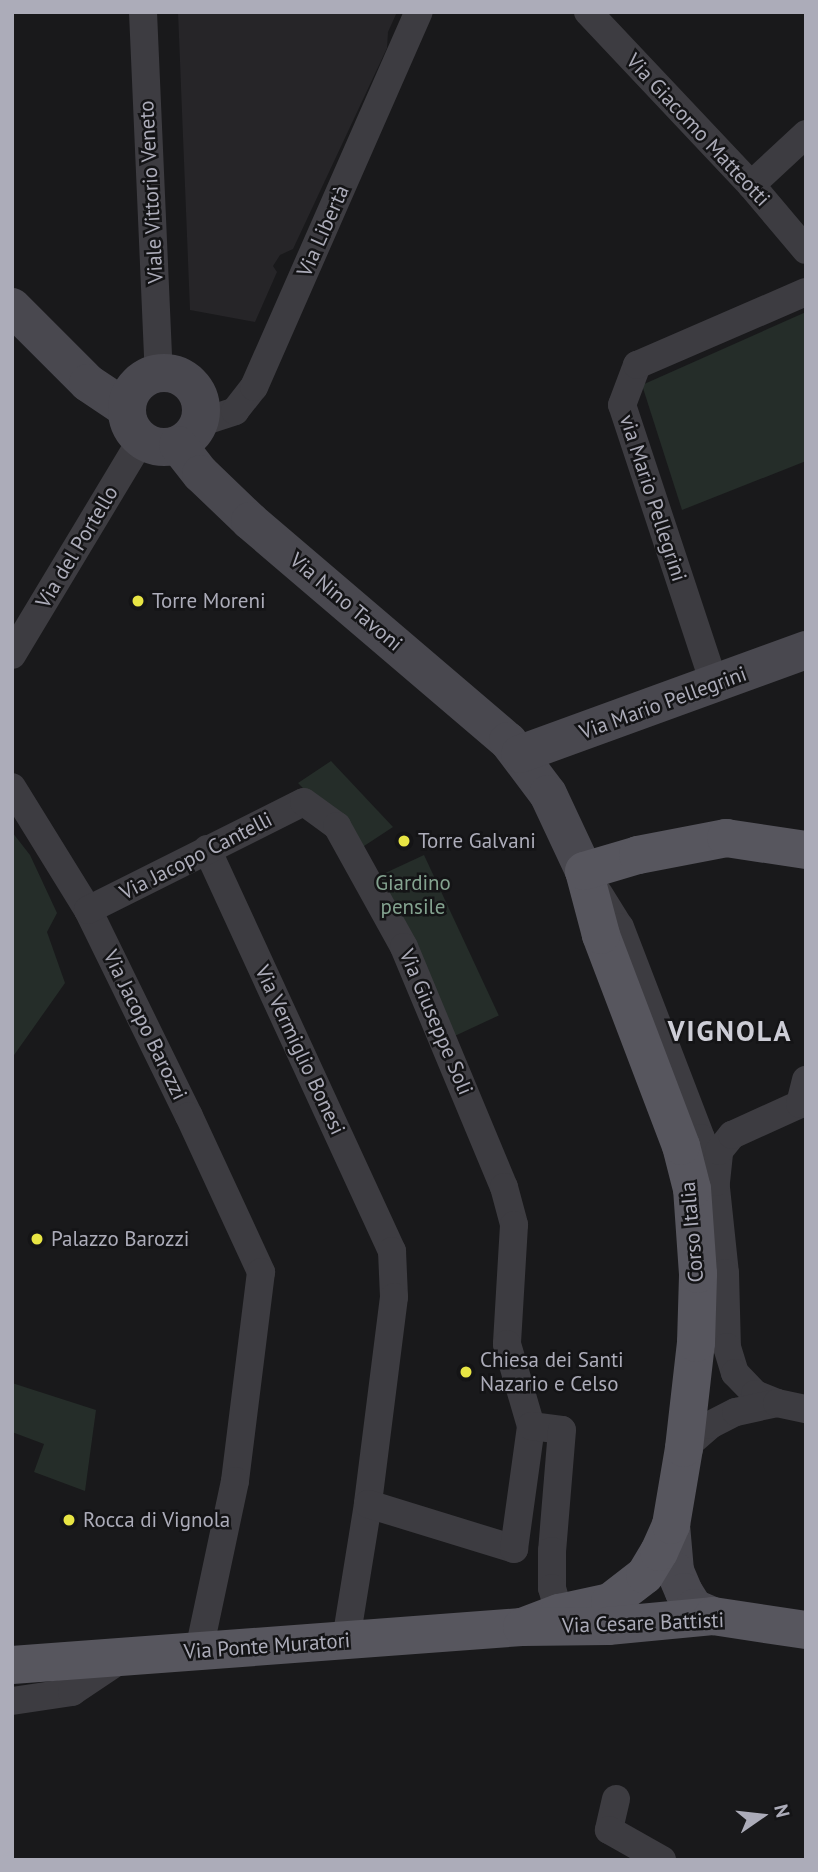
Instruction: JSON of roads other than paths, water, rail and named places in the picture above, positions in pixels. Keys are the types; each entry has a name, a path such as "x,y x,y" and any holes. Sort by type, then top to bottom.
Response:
{"main road":[{"name":"Via Nino Tavoni","path":"12,307 88,383 162,429 201,474 250,521 520,754"},
{"path":"159,372 178,375 194,386 201,404 162,429 136,385 159,372"},
{"name":"Via Mario Pellegrini","path":"520,754 715,686 806,650"},
{"name":"Corso Italia","path":"520,754 548,794 584,871 601,935 681,1146 692,1189 698,1274 696,1343 684,1448 671,1525 675,1571 684,1592 694,1608 713,1616"},
{"path":"584,871 638,855 726,838 806,850"},
{"name":"Corso Italia","path":"522,1627 559,1614 610,1602 628,1591 645,1575 671,1525"},
{"name":"Via Cesare Battisti","path":"522,1627 608,1626 713,1616 806,1630"},
{"name":"Via Ponte Muratori","path":"12,1665 522,1627"}],"street":[{"name":"Viale Vittorio Veneto","path":"143,12 159,372"},
{"name":"Via Libertà","path":"162,429 235,411 254,387 419,12"},
{"name":"Via Giacomo Matteotti","path":"587,12 751,185 806,250"},
{"path":"751,185 806,134"},
{"name":"via Mario Pellegrini","path":"715,686 622,405 637,365 806,292"},
{"name":"Via del Portello","path":"12,655 162,429"},
{"name":"Via Jacopo Barozzi","path":"12,787 88,910 189,1116 261,1272 235,1481 200,1651"},
{"name":"Via Jacopo Cantelli","path":"88,910 304,802"},
{"name":"Via Giuseppe Soli","path":"304,802 337,826 404,947 504,1187 514,1225 508,1344 531,1426"},
{"name":"Via Vermiglio Bonesi","path":"207,849 392,1251 394,1297 368,1504"},
{"name":"Corso Italia","path":"584,871 620,927 701,1138 716,1188 725,1273 727,1347 735,1373 755,1394 777,1404"},
{"path":"716,1188 719,1151 732,1135 800,1104 806,1080"},
{"path":"684,1448 710,1425 736,1412 777,1404 806,1409"},
{"path":"346,1640 368,1504 514,1549 531,1426 562,1430 552,1551 552,1588 559,1614"},
{"path":"12,1701 72,1692 124,1657"},
{"path":"616,1799 609,1830 662,1860"}],"place":[{"name":"Torre Moreni","path":"138,601"},
{"name":"Torre Galvani","path":"404,841"},
{"name":"Palazzo Barozzi","path":"37,1239"},
{"name":"Chiesa dei Santi Nazario e Celso","path":"466,1372"},
{"name":"Rocca di Vignola","path":"69,1520"}],"district":[{"name":"VIGNOLA","path":"730,1031"}],"park label":[{"name":"Giardino pensile","path":"413,895"}]}
